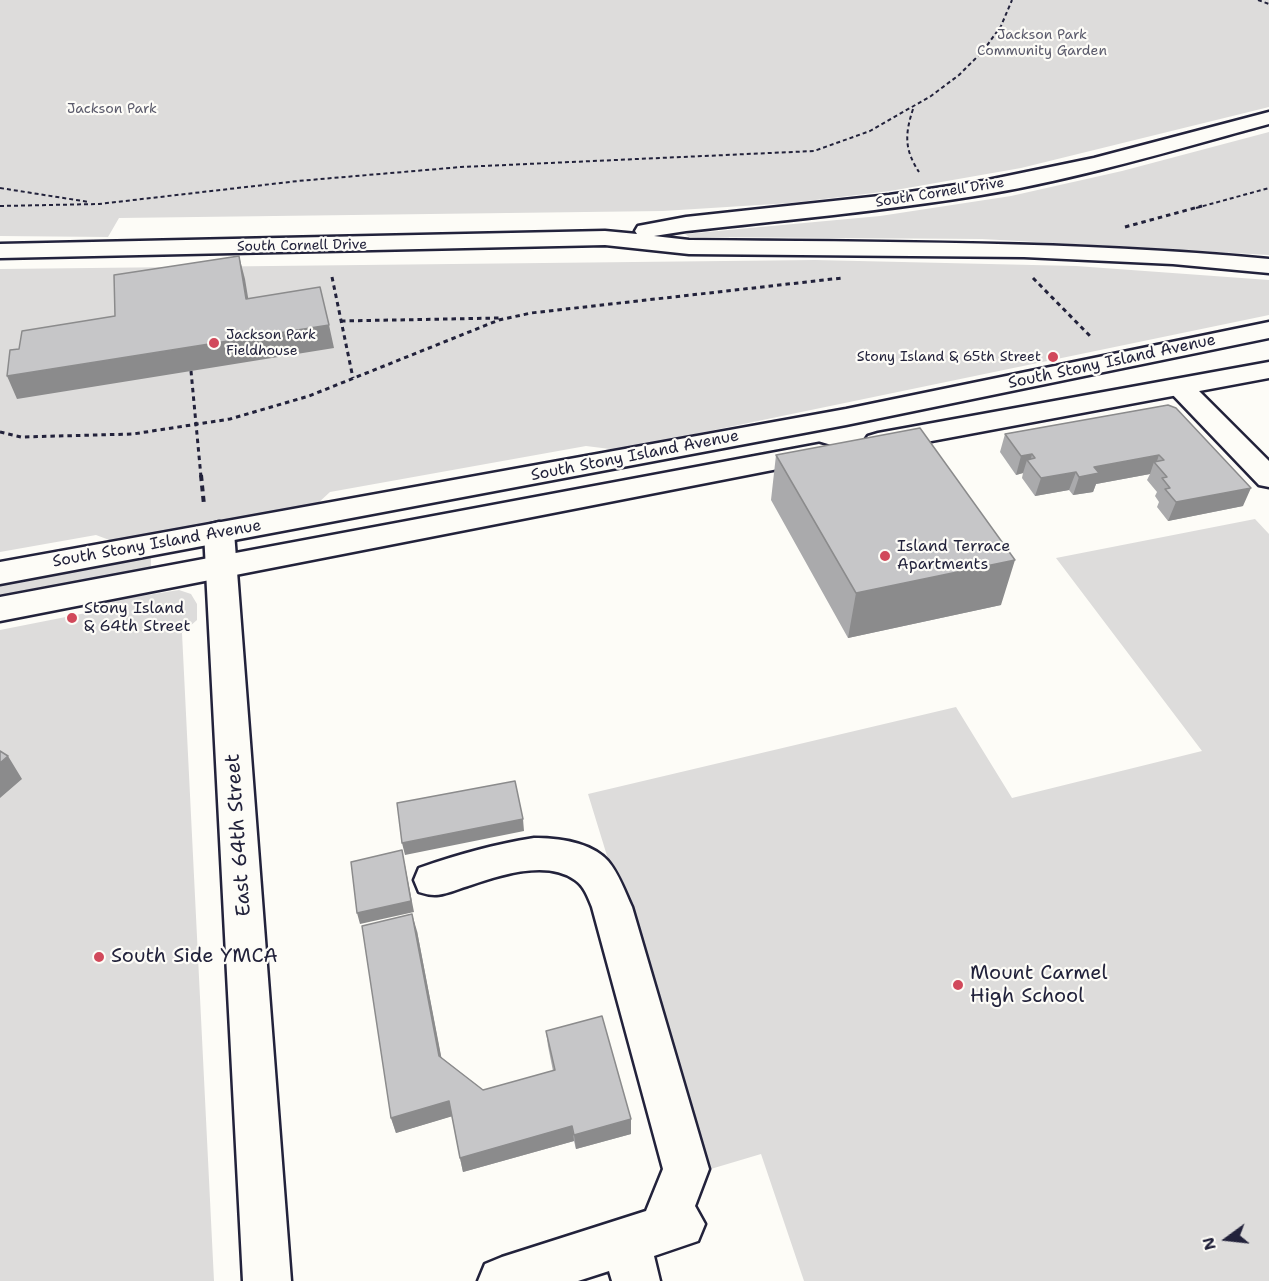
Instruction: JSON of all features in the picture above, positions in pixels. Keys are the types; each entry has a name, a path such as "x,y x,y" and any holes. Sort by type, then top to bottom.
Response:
{"main road":[{"name":"South Cornell Drive","path":"605,238 686,224 849,207 983,188 1096,164 1269,118"},
{"name":"South Cornell Drive","path":"0,251 99,251 605,238 689,247 1023,250 1173,257 1269,266"},
{"name":"South Stony Island Avenue","path":"0,573 215,537 846,417 1269,330"},
{"name":"South Stony Island Avenue","path":"0,609 215,537 850,447 1269,370"},
{"path":"1180,387 1269,478"},
{"name":"East 64th Street","path":"215,537 267,1281"},
{"path":"433,880 517,857 543,853 572,857 591,869 612,907 686,1169 651,1244 502,1281"}],"path":[{"path":"0,206 99,204 298,181 461,167 814,151 864,135 914,109 978,58 1009,12 1012,0"},
{"path":"1258,0 1269,4"},
{"path":"914,109 907,128 906,153 922,176"},
{"path":"0,188 99,204"},
{"path":"1117,229 1269,188"},
{"path":"1029,274 1091,338"},
{"path":"332,277 353,378"},
{"path":"0,432 21,437 133,434 230,419 309,396 508,318 531,313 848,277"},
{"path":"341,321 508,318"},
{"path":"191,371 196,425 215,537"}],"green space":[{"name":"Jackson Park","path":"0,0 1269,0 1269,107 1021,168 890,191 791,203 663,211 119,218 108,237 0,236"},
{"path":"1269,132 1269,255 982,239 689,237 685,234 880,216 1011,196 1122,171"},
{"path":"815,260 1076,266 1269,280 1269,315 618,450 586,446 330,492 317,504 112,541 96,535 0,552 0,269"},
{"name":"Mount Carmel High School","path":"1255,519 1269,534 1269,1281 804,1281 761,1154 704,1171 588,794 956,707 1012,798 1202,751 1056,558"},
{"path":"151,557 151,567 0,595 0,585"},
{"name":"South Side YMCA","path":"179,590 191,594 197,604 197,620 182,633 214,1281 0,1281 0,630 96,611 110,601"}],"building":[{"path":"239,256 246,299 320,287 329,325 7,376 10,350 19,349 22,331 115,316 114,275"},
{"path":"1168,405 1176,408 1251,488 1176,502 1165,489 1170,488 1162,478 1167,477 1154,462 1164,460 1159,455 1094,467 1099,473 1079,477 1076,472 1041,478 1027,460 1035,458 1032,454 1021,456 1005,434"},
{"path":"920,428 1015,560 856,593 776,455"},
{"path":"0,751 8,756 0,763"},
{"path":"515,781 523,819 402,843 397,803"},
{"path":"402,850 411,901 357,913 351,862"},
{"path":"412,914 439,1056 483,1090 555,1070 546,1031 602,1016 631,1119 574,1135 572,1126 460,1158 449,1101 391,1118 362,926"}],"place":[{"name":"Jackson Park Fieldhouse","path":"214,343"},
{"name":"Stony Island & 65th Street","path":"1053,357"},
{"name":"Island Terrace Apartments","path":"885,556"},
{"name":"Stony Island & 64th Street","path":"72,618"},
{"name":"South Side YMCA","path":"99,957"},
{"name":"Mount Carmel High School","path":"958,985"}],"park label":[{"name":"Jackson Park Community Garden","path":"1042,44"}]}
